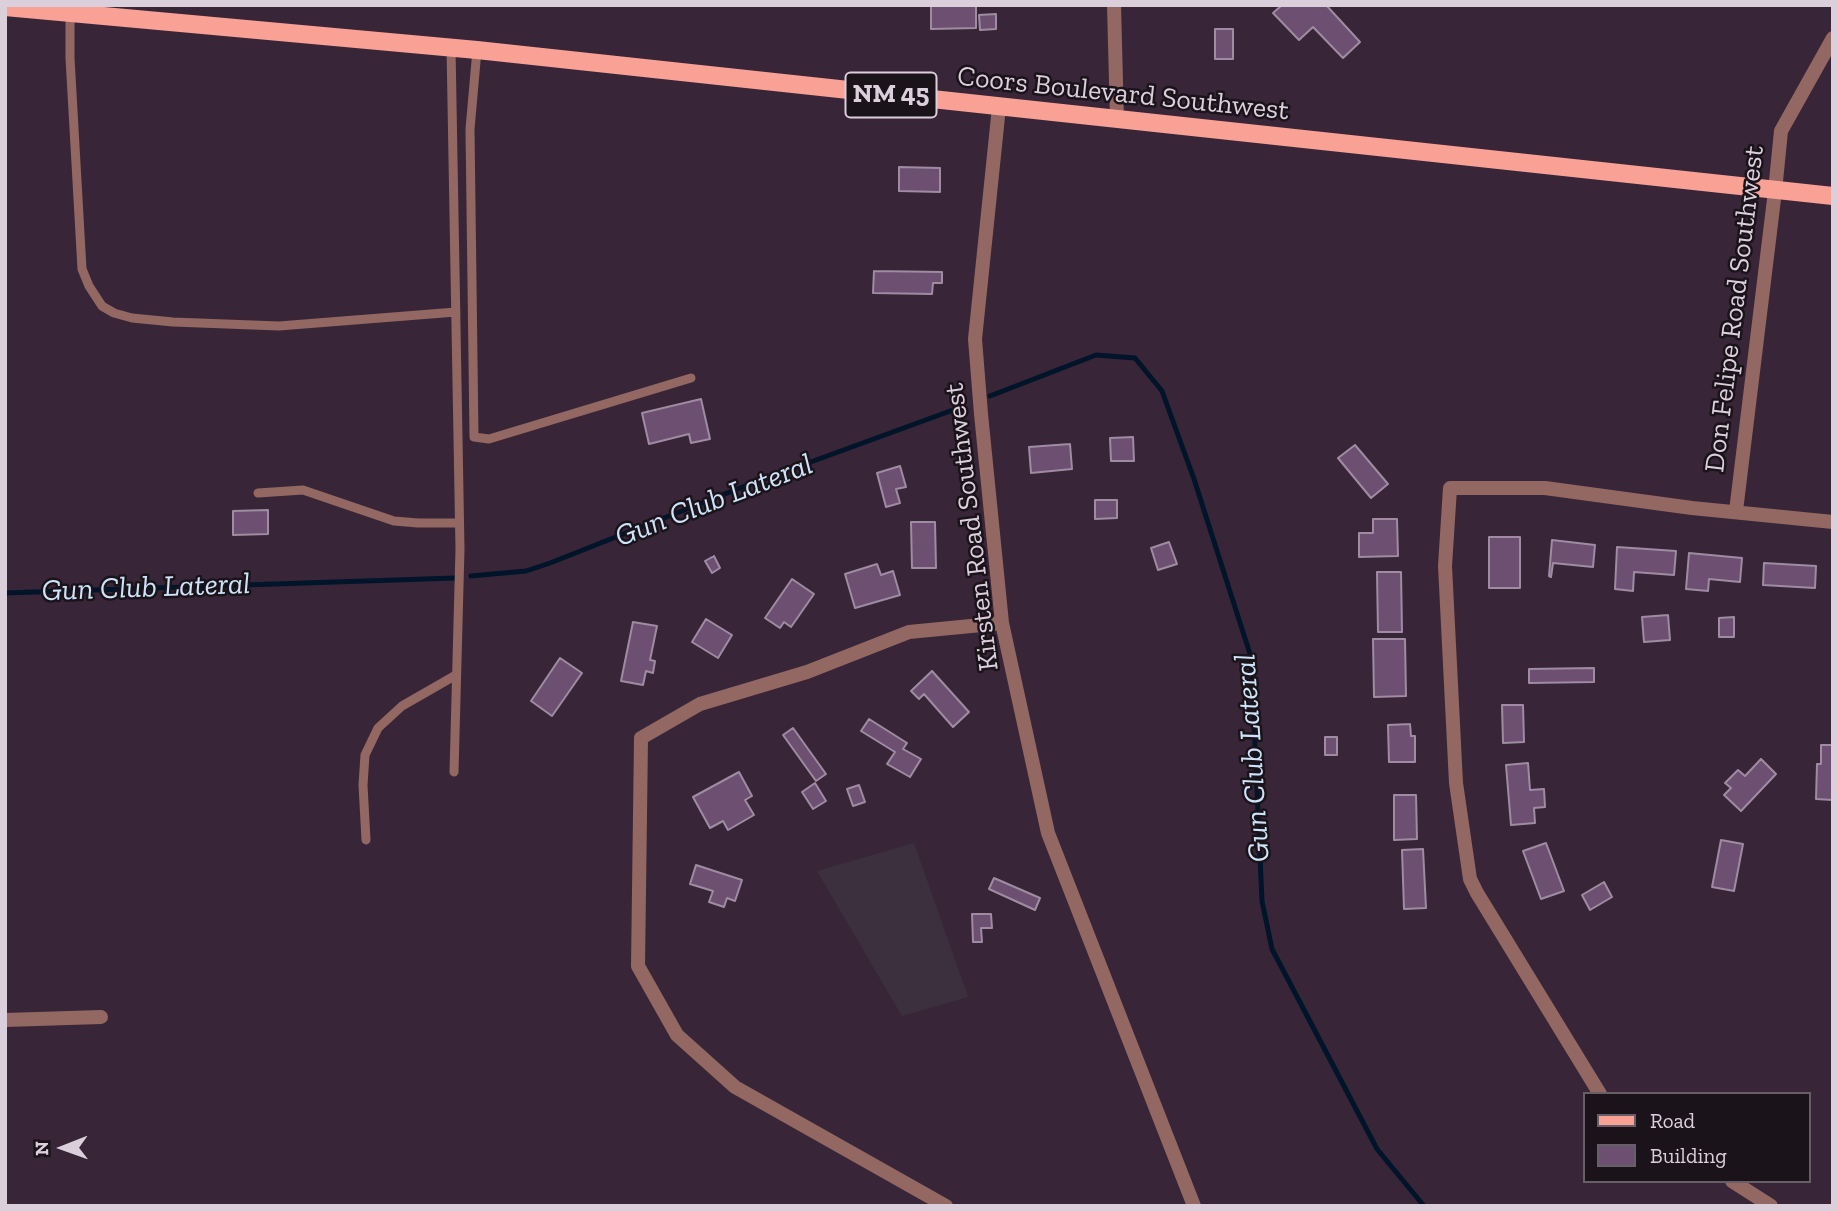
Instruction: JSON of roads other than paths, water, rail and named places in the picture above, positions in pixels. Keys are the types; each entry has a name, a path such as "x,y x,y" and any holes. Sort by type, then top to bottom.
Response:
{"main road":[{"name":"Coors Boulevard Southwest","path":"5,7 70,12 126,11 1775,191"},
{"name":"NM 45","path":"1775,191 1833,196"}],"street":[{"path":"1114,5 1117,120"},
{"name":"Don Felipe Road Southwest","path":"1599,1092 1477,894 1471,879 1456,783 1446,566 1450,488 1545,488 1736,512 1781,131 1833,38"},
{"name":"Kirsten Road Southwest","path":"999,107 975,338 1002,623 1048,833 1194,1206"},
{"path":"1736,512 1833,522"},
{"path":"946,1206 735,1087 677,1035 638,966 641,738 700,704 807,672 909,632 1002,623"},
{"path":"5,1020 101,1017"},
{"path":"1735,1183 1771,1206"}],"lane":[{"path":"70,12 70,58 82,269 102,306 132,318 279,326 456,312"},
{"path":"451,47 459,523 454,772"},
{"path":"477,50 470,129 474,437 489,439 691,378"},
{"path":"258,493 303,490 394,521 459,523"},
{"path":"366,840 363,785 365,755 378,727 402,706 456,676"}],"waterway":[{"name":"Gun Club Lateral","path":"990,396 1096,355 1135,358 1162,391 1194,479 1251,657 1262,901 1272,949 1377,1149 1424,1206"},
{"name":"Gun Club Lateral","path":"471,576 526,571 550,563 745,486 953,410"},
{"name":"Gun Club Lateral","path":"5,593 455,578"}]}
